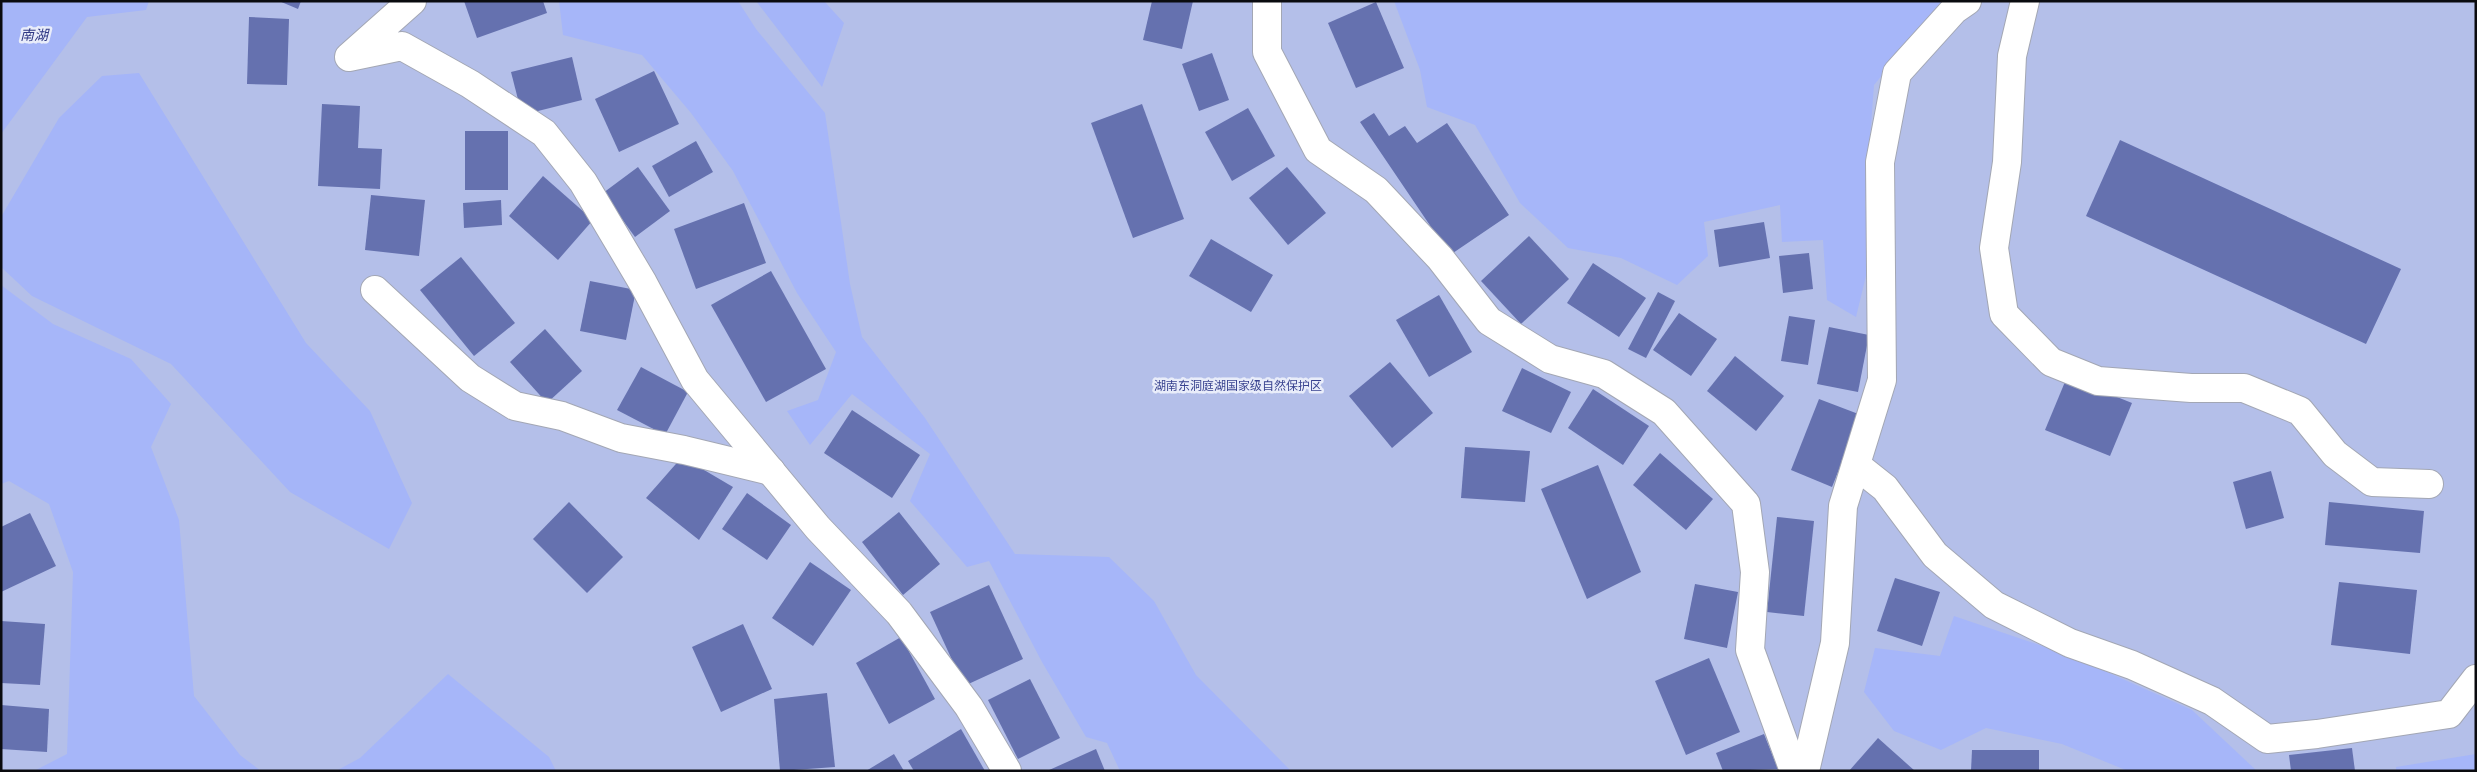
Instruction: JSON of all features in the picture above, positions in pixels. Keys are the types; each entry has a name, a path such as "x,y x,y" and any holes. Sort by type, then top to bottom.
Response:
{"street":[{"path":"412,1 349,57 402,46 470,84 544,133 583,182 643,283 695,380 818,528 899,613 969,707 1006,771"},
{"path":"1266,1 1267,52 1318,150 1376,190 1440,258 1489,320 1550,359 1604,374 1664,412 1746,504 1755,572 1750,650 1794,771"},
{"path":"1805,771 1835,643 1843,506 1882,380 1880,162 1897,73 1954,10 1967,1"},
{"path":"2025,1 2012,56 2007,162 1994,248 2004,314 2051,362 2058,365 2098,381 2191,388 2244,388 2300,411 2335,454 2372,482 2429,484"},
{"path":"375,290 470,378 515,406 562,416 621,438 684,450 771,471"},
{"path":"1856,465 1885,488 1935,555 1994,605 2070,642 2132,665 2212,701 2267,739 2317,734 2449,714 2476,679"}],"green space":[{"name":"湖南东洞庭湖国家级自然保护区","path":"1,1 2476,1 2476,771 1,771"}],"shaded area":[{"path":"559,1 738,1 756,29 825,113 850,284 862,337 925,418 1015,554 1109,557 1154,601 1196,675 1291,771 1120,771 1107,743 1086,737 1042,662 989,561 967,567 910,501 930,454 852,394 810,445 787,411 818,400 836,352 797,293 733,171 691,113 642,55 563,35"},
{"path":"1394,1 1947,1 1929,18 1874,85 1865,205 1873,247 1856,317 1827,300 1823,240 1782,242 1780,205 1704,222 1708,256 1677,285 1621,258 1568,248 1520,203 1475,125 1427,107 1420,70"},
{"path":"1,285 53,324 131,359 171,404 151,447 179,520 194,696 240,755 261,771 34,771 67,754 73,572 49,504 9,481 1,484"},
{"path":"1954,616 2069,655 2192,710 2257,771 2128,771 2062,744 1986,728 1941,750 1894,731 1864,692 1875,648 1940,656"},
{"path":"448,674 549,757 556,771 336,771 360,758"},
{"path":"2476,754 2476,771 2396,771 2396,767"}],"water":[{"name":"南湖","path":"1,1 149,1 146,10 87,17 1,134"},
{"path":"756,1 824,1 844,23 822,87"},
{"path":"139,73 306,343 370,411 412,503 389,549 290,492 171,364 32,296 1,267 1,217 59,118 102,76"}],"building":[{"path":"279,1 301,1 298,9"},
{"path":"464,1 543,1 547,13 477,38"},
{"path":"1152,1 1193,1 1182,49 1143,40"},
{"path":"1376,2 1404,68 1356,88 1328,23"},
{"path":"249,17 289,19 287,85 247,84"},
{"path":"1212,53 1229,100 1199,111 1182,64"},
{"path":"572,57 582,100 522,115 511,72"},
{"path":"654,71 679,124 619,152 595,99"},
{"path":"322,104 360,106 358,148 382,149 380,189 318,186"},
{"path":"1142,104 1184,219 1133,238 1091,123"},
{"path":"1248,108 1275,156 1232,181 1205,132"},
{"path":"1374,113 1389,136 1405,126 1417,143 1447,123 1509,215 1450,255 1360,122"},
{"path":"465,131 508,131 508,190 465,190"},
{"path":"2120,140 2401,269 2366,344 2086,216"},
{"path":"696,141 713,172 669,197 652,166"},
{"path":"638,167 670,211 635,237 603,193"},
{"path":"1287,167 1326,213 1288,245 1249,198"},
{"path":"543,176 593,220 558,260 509,216"},
{"path":"371,195 425,200 419,256 365,250"},
{"path":"501,200 502,225 464,228 463,203"},
{"path":"744,203 766,263 696,289 674,229"},
{"path":"1764,222 1770,258 1719,267 1714,230"},
{"path":"1529,236 1569,279 1521,324 1481,281"},
{"path":"1211,239 1273,275 1251,312 1189,276"},
{"path":"1809,253 1813,289 1783,293 1779,256"},
{"path":"461,257 515,323 474,356 420,290"},
{"path":"1593,263 1646,298 1619,337 1567,303"},
{"path":"771,271 826,369 766,402 711,305"},
{"path":"590,281 636,290 626,340 580,331"},
{"path":"1658,292 1675,301 1646,358 1628,349"},
{"path":"1439,295 1472,352 1429,377 1396,320"},
{"path":"1679,313 1717,339 1691,376 1653,350"},
{"path":"1789,316 1815,320 1808,365 1781,361"},
{"path":"1829,327 1869,335 1858,392 1817,384"},
{"path":"545,329 582,371 547,403 510,362"},
{"path":"1735,356 1784,396 1756,431 1707,391"},
{"path":"1390,362 1433,413 1392,448 1349,396"},
{"path":"641,367 688,392 665,435 617,410"},
{"path":"1522,368 1571,392 1551,433 1502,411"},
{"path":"2067,377 2132,403 2110,456 2045,430"},
{"path":"1593,389 1649,426 1623,465 1568,428"},
{"path":"1819,399 1861,415 1832,487 1791,470"},
{"path":"852,410 920,455 892,498 824,453"},
{"path":"1465,447 1530,451 1525,502 1461,498"},
{"path":"1660,453 1713,499 1686,530 1633,485"},
{"path":"682,457 733,487 699,540 646,498"},
{"path":"1598,465 1641,572 1587,599 1541,489"},
{"path":"2271,471 2284,518 2246,529 2233,482"},
{"path":"747,493 791,525 767,560 722,529"},
{"path":"569,502 623,557 587,593 533,539"},
{"path":"2329,502 2424,511 2420,553 2325,545"},
{"path":"899,512 940,564 903,595 862,542"},
{"path":"30,513 56,566 1,592 1,527"},
{"path":"1777,517 1814,521 1804,616 1767,612"},
{"path":"810,562 851,590 813,646 772,618"},
{"path":"1895,578 1940,592 1922,646 1877,631"},
{"path":"2339,582 2417,590 2410,654 2331,645"},
{"path":"1695,584 1738,592 1727,648 1684,639"},
{"path":"989,585 1023,659 964,686 930,612"},
{"path":"1,621 45,624 40,685 1,683"},
{"path":"743,624 772,689 721,712 692,647"},
{"path":"901,637 935,699 889,724 856,663"},
{"path":"1709,658 1740,732 1686,755 1655,681"},
{"path":"1030,679 1060,738 1018,759 988,700"},
{"path":"827,693 835,767 780,771 774,699"},
{"path":"1,705 49,709 47,752 1,749"},
{"path":"961,729 985,771 914,771 908,761"},
{"path":"1764,734 1778,769 1723,771 1716,753"},
{"path":"1878,738 1915,771 1849,771"},
{"path":"2352,748 2355,771 2291,771 2289,755"},
{"path":"1096,749 1105,771 1047,771"},
{"path":"1972,750 2039,750 2039,771 1971,771"},
{"path":"894,754 904,771 866,771"}]}
